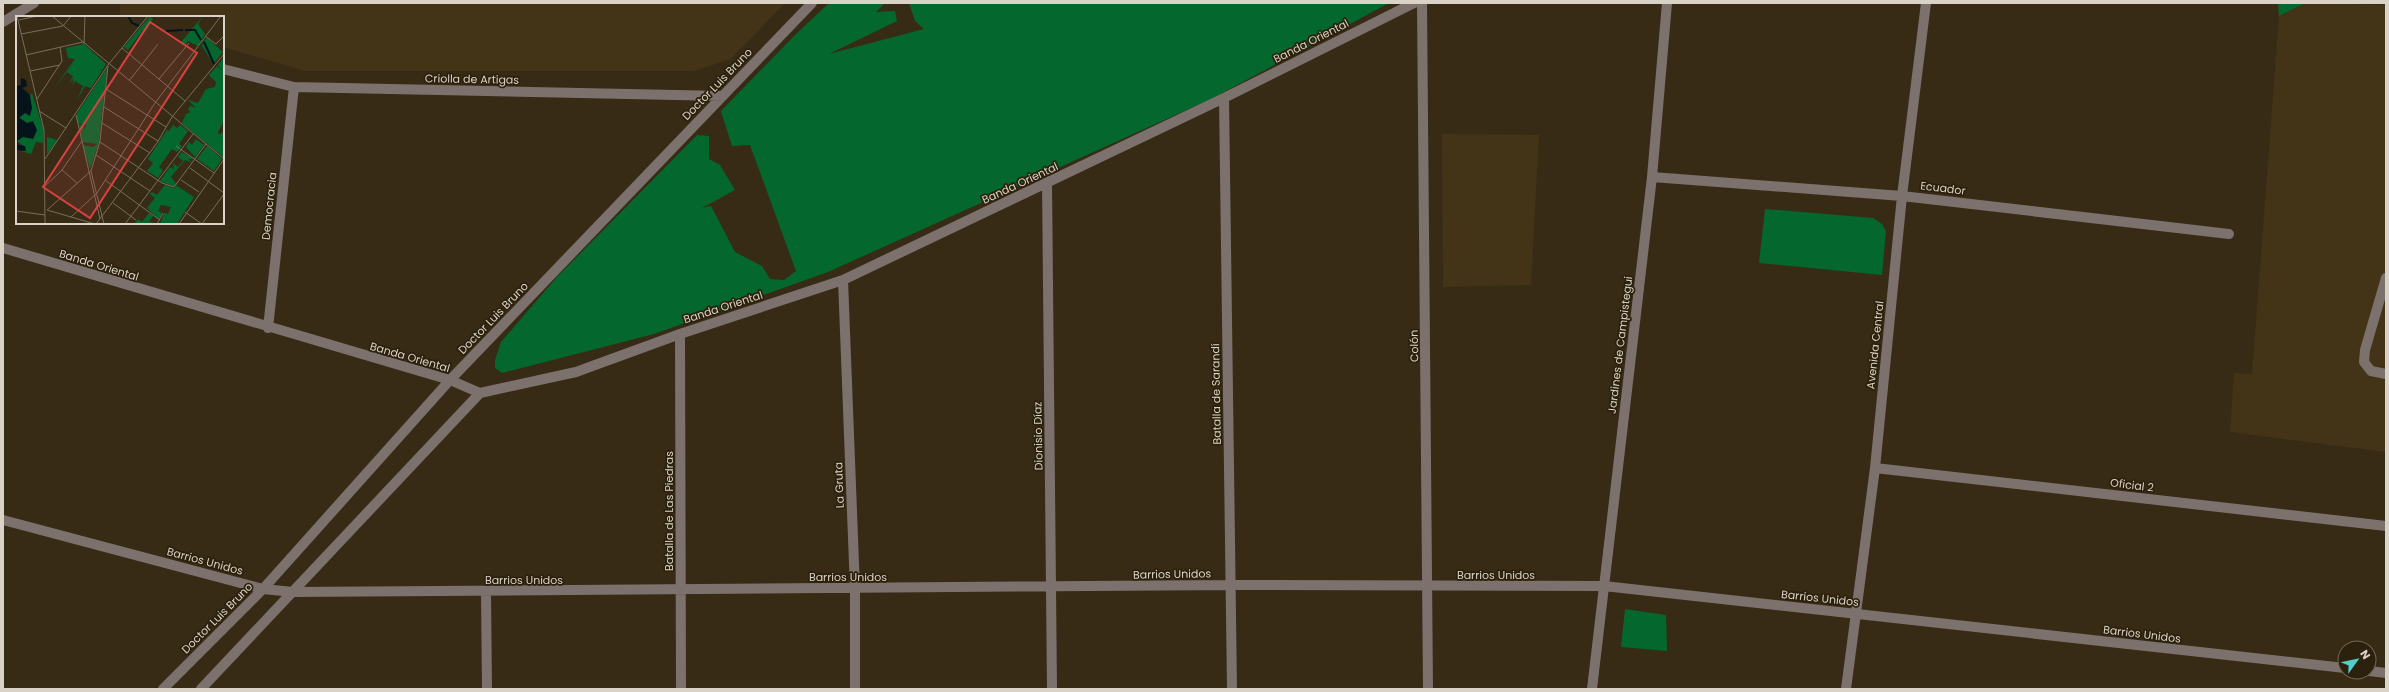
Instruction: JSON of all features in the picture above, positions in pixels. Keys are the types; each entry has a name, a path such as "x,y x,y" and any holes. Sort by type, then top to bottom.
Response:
{"street":[{"path":"3,22 34,3"},
{"name":"Doctor Luis Bruno","path":"163,689 263,589 450,380 812,3"},
{"name":"Banda Oriental","path":"3,248 268,328 450,380 480,394 576,372 680,334 843,280 1224,98 1414,3"},
{"name":"Colón","path":"1422,3 1428,689"},
{"name":"Jardines de Campistegui","path":"1592,689 1652,177 1667,3"},
{"name":"Avenida Central","path":"1846,689 1875,468 1902,196 1926,3"},
{"path":"16,14 23,16"},
{"name":"Criolla de Artigas","path":"224,68 294,87 723,96"},
{"name":"Democracia","path":"268,328 294,87"},
{"name":"Batalla de Sarandí","path":"1224,98 1232,586 1232,689"},
{"name":"Ecuador","path":"1652,177 1902,196 2229,234"},
{"name":"Dionisio Díaz","path":"1047,183 1052,689"},
{"path":"2386,278 2365,350 2364,362 2370,371 2386,374"},
{"name":"La Gruta","path":"843,280 855,589 855,689"},
{"name":"Batalla de Las Piedras","path":"680,334 681,689"},
{"path":"201,689 480,394"},
{"name":"Oficial 2","path":"1875,468 2386,526"},
{"name":"Barrios Unidos","path":"3,520 263,589 294,592 681,591 1232,586 1604,586 2337,667"},
{"path":"486,592 487,689"}],"shaded area":[{"path":"120,3 785,3 731,59 694,71 305,71 224,47 224,16 120,16"},
{"path":"2305,3 2386,5 2386,452 2230,432 2234,373 2252,374 2279,16"},
{"path":"1442,134 1539,135 1531,285 1443,287"}],"green space":[{"path":"829,3 885,3 876,12 895,11 897,21 829,54 924,29 915,21 909,3 1389,3 1213,98 828,272 654,334 502,373 495,368 495,360 501,342 557,277 697,135 709,136 709,159 720,165 735,190 702,208 711,206 735,252 762,266 770,279 784,280 796,271 750,145 732,146 721,111 794,36"},
{"path":"2278,3 2305,3 2279,16"},
{"path":"1765,209 1873,218 1882,224 1886,231 1882,275 1759,263"},
{"path":"1625,609 1666,615 1667,651 1621,647"}]}
